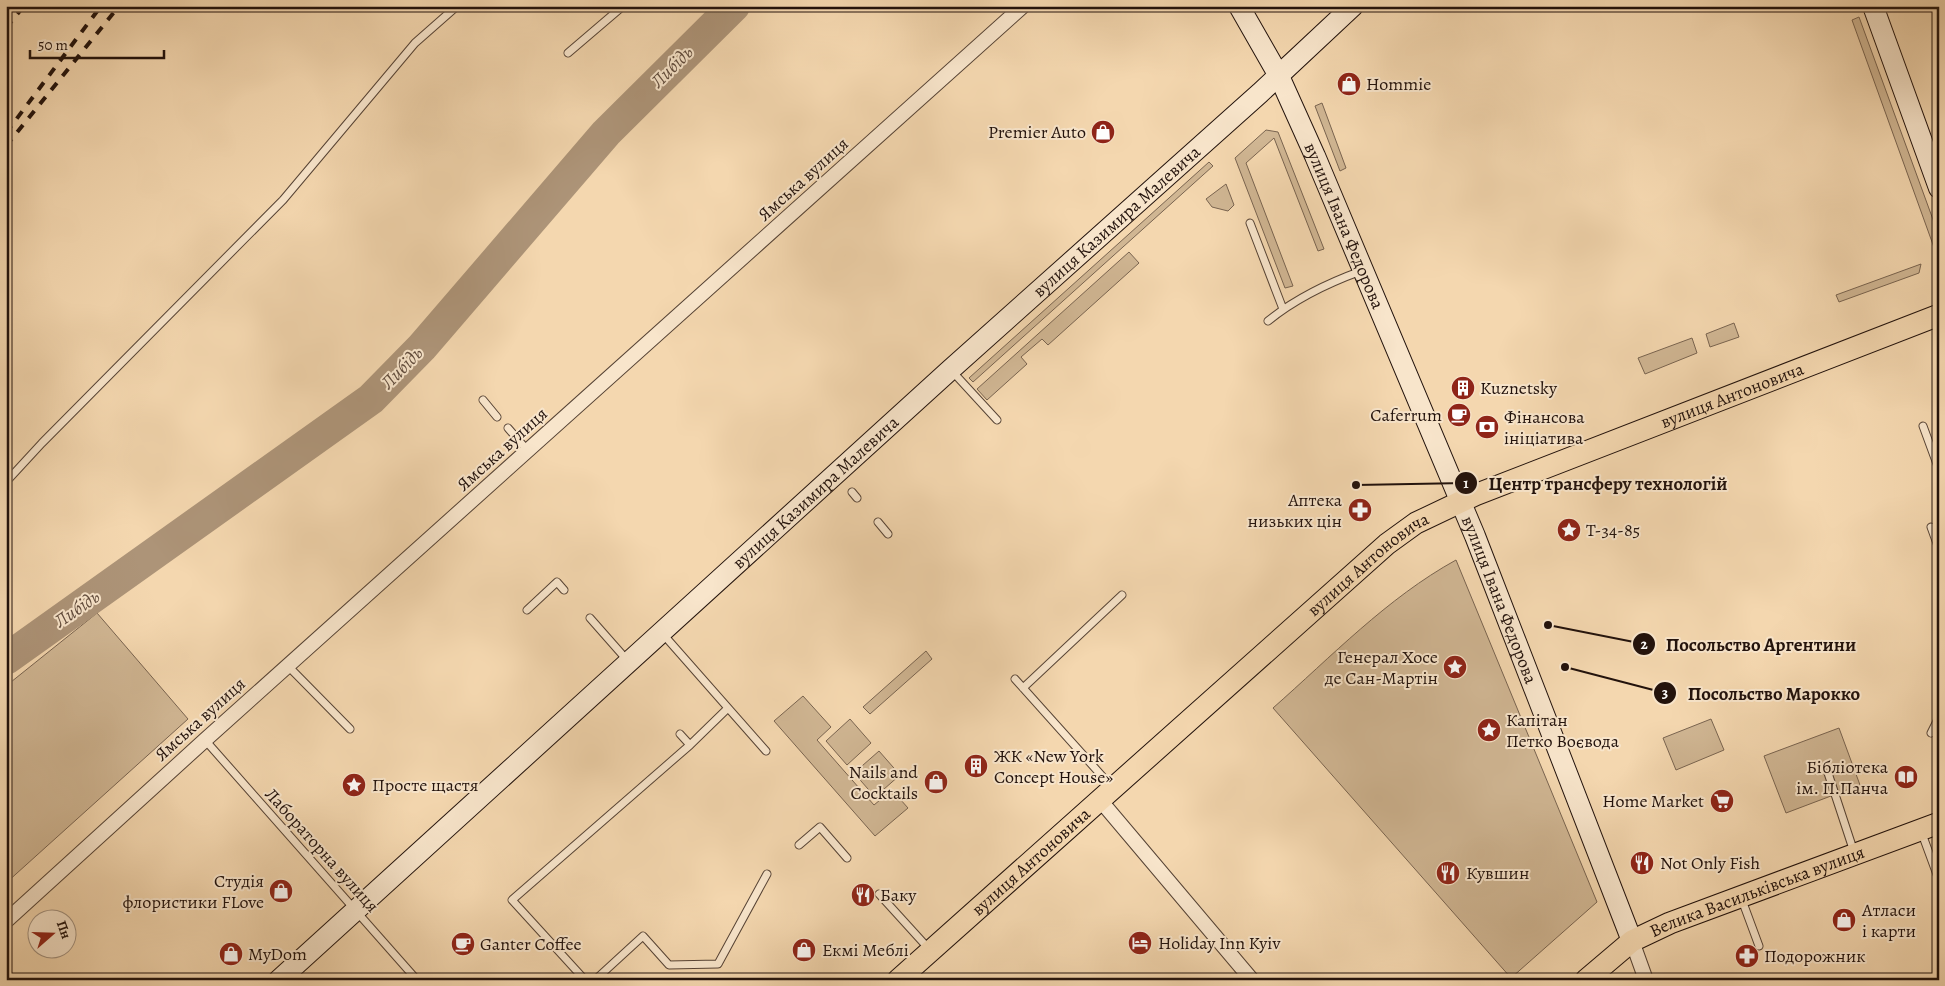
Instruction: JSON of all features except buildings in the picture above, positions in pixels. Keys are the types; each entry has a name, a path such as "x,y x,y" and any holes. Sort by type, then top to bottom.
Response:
{"main road":[{"name":"вулиця Івана Федорова","path":"1239,6 1279,76 1304,131 1460,501 1618,900 1632,941"},
{"name":"вулиця Казимира Малевича","path":"279,980 950,370 1279,76 1353,6"},
{"path":"1873,6 1939,188"},
{"name":"вулиця Антоновича","path":"898,980 1387,544 1416,523 1460,501 1939,315"},
{"name":"Велика Васильківська вулиця","path":"1586,980 1632,941 1670,923 1930,826"}],"street":[{"name":"Ямська вулиця","path":"6,921 1023,6"},
{"path":"1106,794 1252,980"},
{"name":"вулиця Івана Федорова","path":"1632,941 1646,980"}],"lane":[{"path":"6,482 49,436 283,200 415,43 457,6"},
{"path":"568,53 623,6"},
{"path":"1250,223 1283,309"},
{"path":"1268,321 1283,309 1323,287 1362,270"},
{"path":"950,370 997,420"},
{"path":"483,400 497,417"},
{"path":"1923,426 1938,465"},
{"path":"508,428 528,451"},
{"path":"878,522 888,534"},
{"path":"1931,527 1939,549"},
{"path":"527,610 557,582 564,590"},
{"path":"1023,688 1122,595"},
{"path":"590,618 629,662"},
{"path":"662,633 766,751"},
{"path":"288,666 350,729"},
{"path":"1015,679 1106,794"},
{"path":"585,980 512,900 690,745 728,708"},
{"path":"1930,733 1939,717"},
{"path":"680,734 690,745"},
{"name":"Лабораторна вулиця","path":"205,740 417,980"},
{"path":"1828,773 1855,855"},
{"path":"1930,826 1939,880"},
{"path":"799,845 820,827 847,858"},
{"path":"595,980 643,936 669,965 718,964 767,874"},
{"path":"879,894 930,951"},
{"path":"1741,897 1760,946"}],"shaded area":[{"path":"1859,17 1939,236 1939,252 1936,253 1852,20"},
{"path":"1322,103 1346,168 1340,171 1315,106"},
{"path":"1266,130 1278,132 1324,249 1318,251 1274,138 1246,163 1293,286 1285,288 1235,158"},
{"path":"1209,162 1213,166 973,382 969,378"},
{"path":"1226,184 1234,205 1228,211 1212,207 1206,199"},
{"path":"1129,252 1139,263 1048,345 1042,339 1021,357 1027,364 987,400 977,389"},
{"path":"1921,264 1919,273 1839,302 1836,295"},
{"path":"1734,323 1739,337 1710,347 1706,334"},
{"path":"1692,338 1697,353 1645,374 1638,358"},
{"path":"1456,560 1597,902 1511,978 1273,708 1383,610 1406,592"},
{"path":"97,613 188,719 6,883 6,686"},
{"path":"926,651 932,659 870,714 863,707"},
{"path":"803,696 831,727 817,740 874,805 892,790 908,808 875,836 774,721"},
{"path":"850,719 871,743 847,765 826,741"},
{"path":"1711,719 1724,750 1676,770 1663,738"},
{"path":"1839,728 1860,785 1786,813 1764,756"},
{"path":"879,751 900,775 875,797 854,773"}],"waterway":[{"name":"Либідь","path":"6,659 371,399 422,347 606,133 734,6"}],"railway":[{"path":"6,28 24,6"},
{"path":"6,133 101,6"},
{"path":"6,146 119,6"}],"place":[{"name":"Hommie","path":"1349,84"},
{"name":"Premier Auto","path":"1103,132"},
{"name":"Kuznetsky","path":"1463,388"},
{"name":"Caferrum","path":"1459,415"},
{"name":"Фінансова ініціатива","path":"1487,427"},
{"name":"Центр трансферу технологій","path":"1356,485"},
{"name":"Аптека низьких цін","path":"1360,510"},
{"name":"Т-34-85","path":"1569,530"},
{"name":"Посольство Аргентини","path":"1548,625"},
{"name":"Генерал Хосе де Сан-Мартін","path":"1455,667"},
{"name":"Посольство Марокко","path":"1565,667"},
{"name":"Капітан Петко Воєвода","path":"1489,730"},
{"name":"ЖК «New York Concept House»","path":"976,766"},
{"name":"Бібліотека ім. П.Панча","path":"1906,777"},
{"name":"Nails and Cocktails","path":"936,782"},
{"name":"Просте щастя","path":"354,785"},
{"name":"Home Market","path":"1722,801"},
{"name":"Not Only Fish","path":"1642,863"},
{"name":"Кувшин","path":"1448,873"},
{"name":"Студія флористики FLove","path":"281,891"},
{"name":"Баку","path":"863,895"},
{"name":"Атласи і карти","path":"1844,920"},
{"name":"Holiday Inn Kyiv","path":"1140,943"},
{"name":"Ganter Coffee","path":"463,944"},
{"name":"Екмі Меблі","path":"804,950"},
{"name":"MyDom","path":"231,954"},
{"name":"Подорожник","path":"1747,956"}]}
